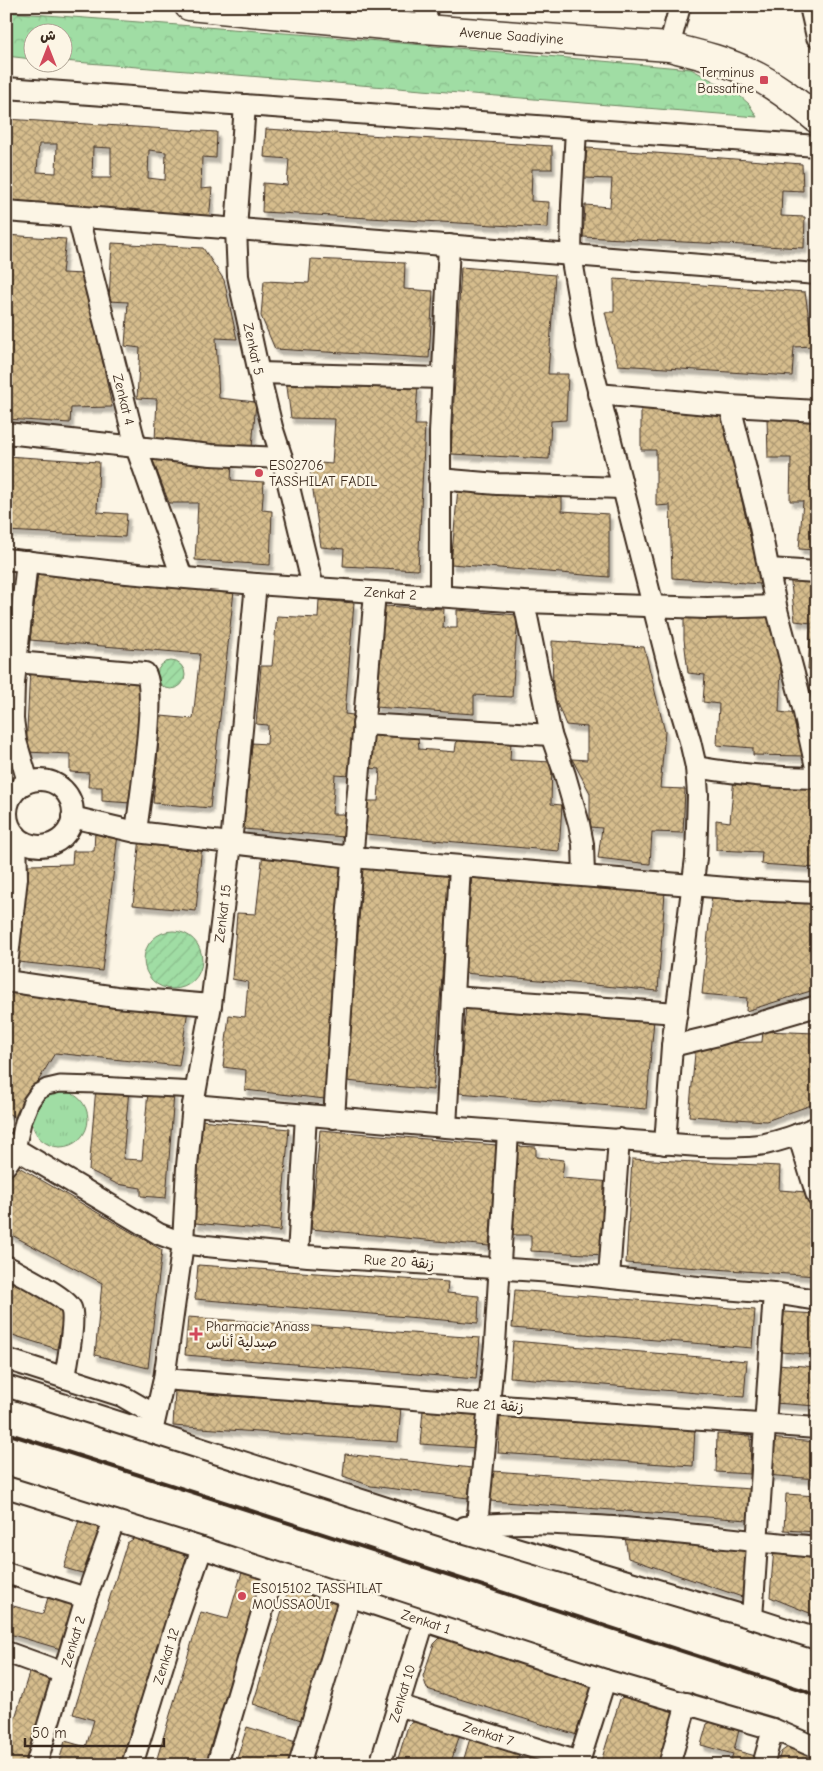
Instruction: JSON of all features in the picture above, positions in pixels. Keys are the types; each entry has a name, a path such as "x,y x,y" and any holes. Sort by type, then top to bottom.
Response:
{"main road":[{"name":"Avenue Saadiyine","path":"189,6 426,18 669,47 702,55 751,73 798,103 817,119"}],"street":[{"path":"669,47 680,6"},
{"path":"810,6 817,37"},
{"path":"6,88 817,146"},
{"name":"Zenkat 5","path":"246,105 239,172 236,229 238,276 272,427 282,458 313,587"},
{"path":"576,129 571,255 587,347 622,488 696,767 698,829 693,885 672,1046 665,1144"},
{"path":"6,211 817,274"},
{"name":"Zenkat 4","path":"78,216 136,447 182,576"},
{"path":"440,596 439,479 449,245"},
{"path":"259,373 442,378"},
{"path":"598,394 730,406 817,410"},
{"path":"730,406 758,517 776,606 803,708 817,772"},
{"path":"6,433 211,455 282,458"},
{"path":"439,479 497,484 622,488"},
{"name":"Zenkat 2","path":"6,559 115,572 182,576 256,584 524,602 707,608 776,606"},
{"path":"27,561 16,662 13,719 16,741 28,782"},
{"path":"769,568 817,572"},
{"name":"Zenkat 15","path":"154,1424 164,1379 183,1243 187,1166 194,1098 211,1005 231,844 256,584"},
{"path":"334,1118 352,857 375,592"},
{"path":"524,602 551,735 579,824 583,844 584,875"},
{"path":"16,662 120,670 147,674 149,681 149,721 136,832"},
{"path":"363,724 551,735"},
{"path":"696,767 767,776 817,778"},
{"path":"44,780 60,787 70,800 72,816 70,825 65,833 50,844 32,844 23,841 16,835 7,819 10,798 18,788 28,782 44,780"},
{"path":"72,816 136,832 352,857 752,890 817,893"},
{"path":"6,974 17,878 16,835"},
{"path":"446,1127 460,866"},
{"path":"6,981 116,997 211,1005"},
{"path":"453,997 677,1013"},
{"path":"672,1046 718,1035 817,1006"},
{"path":"10,1152 38,1092 47,1087 60,1084 79,1084 194,1098 334,1118 665,1144 741,1146 763,1144 817,1127"},
{"path":"298,1255 306,1115"},
{"path":"477,1525 500,1268 508,1132"},
{"path":"798,1134 817,1196"},
{"path":"609,1276 619,1139"},
{"name":"Rue 20 زنقة","path":"10,1152 159,1234 183,1243 298,1255 609,1276 698,1287 774,1293 817,1300"},
{"path":"6,1266 56,1295 71,1309 72,1317 65,1378"},
{"path":"752,1618 774,1293"},
{"path":"6,1359 122,1396 154,1424"},
{"name":"Rue 21 زنقة","path":"164,1379 489,1405 817,1428"},
{"path":"6,1386 154,1424 452,1529 817,1639"},
{"name":"Zenkat 1","path":"6,1487 202,1548 605,1680 773,1729 817,1748"},
{"name":"Zenkat 2","path":"36,1765 86,1598 114,1521"},
{"path":"452,1529 510,1522 572,1524 817,1547"},
{"name":"Zenkat 12","path":"132,1765 170,1641 202,1548"},
{"path":"217,1765 274,1572"},
{"path":"6,1573 86,1598"},
{"path":"299,1765 350,1597"},
{"name":"Zenkat 10","path":"380,1765 424,1621"},
{"path":"6,1652 64,1673"},
{"path":"579,1763 605,1680"},
{"path":"669,1765 687,1703"},
{"name":"Zenkat 7","path":"398,1705 579,1763"},
{"path":"763,1765 773,1729"}],"green space":[{"path":"6,12 311,35 691,69 739,95 749,104 757,117 72,62 72,22 22,22 22,58 6,56"},
{"path":"171,661 181,665 185,675 181,685 171,689 161,685 157,675 161,665"},
{"path":"173,931 189,936 197,944 202,960 197,976 189,984 173,989 157,984 149,976 144,960 149,944 157,936"},
{"path":"60,1091 71,1093 80,1099 86,1108 88,1119 86,1130 80,1139 71,1145 60,1147 49,1145 40,1139 34,1130 32,1119 34,1108 40,1099 49,1093"}],"building":[{"path":"6,119 217,132 216,158 202,157 201,189 212,188 209,221 6,206 6,176 9,177 11,147 6,147","holes":["39,144 57,144 56,173 37,172","93,147 111,148 111,178 92,178","149,150 166,152 165,180 148,178"]},
{"path":"266,129 552,146 552,169 532,169 531,201 549,202 548,228 262,212 263,183 287,185 289,159 264,157"},
{"path":"587,148 802,164 803,191 782,190 781,216 805,217 804,248 583,237 585,205 610,207 612,179 584,178"},
{"path":"6,235 66,239 62,273 85,274 112,407 71,408 70,423 6,419"},
{"path":"112,243 203,248 224,280 237,339 216,338 219,398 256,402 252,447 155,440 157,399 137,398 140,348 125,346 128,302 109,301"},
{"path":"311,259 405,263 404,289 433,291 429,358 275,349 261,316 264,281 309,283"},
{"path":"461,267 555,275 548,374 568,374 566,420 551,421 549,459 451,454"},
{"path":"614,279 805,292 813,346 794,347 792,376 618,365 605,312 614,312"},
{"path":"286,379 418,386 415,425 425,425 418,570 343,566 344,549 321,547 309,462 332,464 335,419 291,418"},
{"path":"641,402 721,409 761,584 672,578 670,505 656,506 656,450 641,450"},
{"path":"767,418 817,421 817,550 799,549 803,501 790,501 791,458 768,458"},
{"path":"6,456 99,462 97,512 127,514 125,537 6,531"},
{"path":"152,458 232,463 231,480 264,482 262,510 272,511 270,565 195,560 198,503 169,503"},
{"path":"458,488 562,495 562,511 609,514 609,577 451,564"},
{"path":"38,573 234,591 210,808 153,803 161,716 193,719 200,654 30,640"},
{"path":"790,574 817,575 817,670 808,669 811,623 795,621"},
{"path":"319,600 354,603 345,714 353,715 350,776 335,775 332,814 346,814 345,837 243,829 252,743 267,744 268,725 256,724 261,666 272,666 277,616 318,618"},
{"path":"383,606 444,609 443,628 457,628 457,610 518,615 512,697 474,695 474,714 375,707"},
{"path":"684,614 770,615 787,670 781,670 779,712 798,714 804,756 753,755 753,748 717,745 719,704 703,702 705,675 688,673 684,639"},
{"path":"552,641 644,647 665,732 660,788 685,789 683,833 652,832 650,864 598,858 602,828 590,827 590,793 572,759 587,760 587,727 566,725 553,694"},
{"path":"30,668 142,678 131,803 102,801 102,787 88,787 89,773 70,772 70,754 26,752"},
{"path":"372,733 418,737 419,749 455,752 457,737 511,741 510,760 552,762 551,804 562,805 559,851 365,834 368,801 378,801 380,769 368,768"},
{"path":"734,777 817,781 817,868 761,864 762,852 716,850 716,820 730,822"},
{"path":"95,831 118,834 102,971 18,962 29,865 72,864 73,851 94,851"},
{"path":"140,837 202,844 196,911 133,905"},
{"path":"263,852 345,862 325,1099 245,1090 246,1070 223,1067 229,1015 245,1017 248,982 232,979 237,913 256,914"},
{"path":"363,867 450,874 433,1090 347,1081"},
{"path":"472,875 665,892 658,991 464,973"},
{"path":"712,894 817,901 817,989 746,1011 747,998 702,994"},
{"path":"15,988 188,1010 179,1066 55,1053 16,1118 6,1112 6,1004"},
{"path":"466,1004 654,1020 646,1109 459,1093"},
{"path":"763,1031 817,1032 817,1103 766,1121 689,1116 696,1043 762,1042"},
{"path":"96,1087 129,1089 123,1159 142,1160 148,1091 174,1094 166,1198 141,1196 141,1188 117,1184 89,1170"},
{"path":"201,1120 289,1129 280,1231 195,1223"},
{"path":"320,1130 497,1145 489,1246 311,1229"},
{"path":"516,1146 536,1147 536,1157 564,1160 562,1178 612,1182 605,1255 531,1251 531,1235 510,1235"},
{"path":"632,1159 780,1166 779,1190 807,1192 817,1239 817,1276 626,1263"},
{"path":"17,1166 162,1250 148,1368 95,1355 102,1283 6,1232 6,1185"},
{"path":"198,1265 448,1282 447,1293 479,1296 478,1323 195,1299"},
{"path":"6,1273 65,1308 57,1349 6,1333"},
{"path":"515,1290 755,1310 752,1348 512,1328"},
{"path":"784,1312 817,1314 817,1355 781,1352"},
{"path":"188,1317 480,1338 476,1379 185,1355"},
{"path":"513,1341 747,1361 744,1397 510,1377"},
{"path":"777,1364 817,1367 817,1406 774,1403"},
{"path":"175,1390 401,1407 398,1442 173,1426"},
{"path":"423,1410 480,1415 478,1448 420,1444"},
{"path":"500,1416 695,1428 693,1466 498,1453"},
{"path":"717,1434 751,1436 750,1474 716,1472"},
{"path":"768,1438 817,1442 817,1479 765,1475"},
{"path":"345,1454 472,1468 468,1498 371,1486 343,1476"},
{"path":"492,1471 751,1489 748,1520 490,1501"},
{"path":"786,1494 817,1496 817,1532 784,1530"},
{"path":"80,1517 104,1525 91,1569 82,1573 64,1568"},
{"path":"138,1536 180,1549 186,1558 123,1765 58,1765 65,1741 86,1747 94,1720 73,1714 127,1543"},
{"path":"625,1536 747,1547 742,1597 628,1558"},
{"path":"774,1548 817,1551 817,1616 770,1597"},
{"path":"242,1572 263,1577 213,1765 155,1765 201,1612 228,1619"},
{"path":"293,1588 338,1602 342,1609 307,1722 253,1704 287,1594"},
{"path":"50,1591 77,1600 64,1650 6,1633 6,1604 43,1614"},
{"path":"444,1634 593,1681 597,1691 585,1730 577,1735 427,1689 423,1676 434,1644"},
{"path":"30,1670 56,1679 33,1765 6,1765 6,1747"},
{"path":"630,1693 672,1704 678,1715 664,1765 600,1765 620,1699"},
{"path":"419,1718 461,1731 450,1765 396,1765 408,1726"},
{"path":"716,1720 740,1726 734,1750 759,1757 757,1765 729,1765 733,1754 701,1745 707,1724"},
{"path":"247,1727 296,1742 289,1765 235,1765"},
{"path":"471,1735 520,1751 516,1765 462,1765"},
{"path":"792,1744 817,1753 817,1765 777,1765 781,1752"},
{"path":"531,1754 563,1765 527,1765"}],"railway":[{"path":"6,1433 406,1561 805,1691 817,1697"}],"place":[{"name":"Terminus Bassatine","path":"764,80"},
{"name":"ES02706 TASSHILAT FADIL","path":"259,473"},
{"name":"Pharmacie Anass صيدلية أناس","path":"196,1334"},
{"name":"ES015102 TASSHILAT MOUSSAOUI","path":"242,1596"}]}
